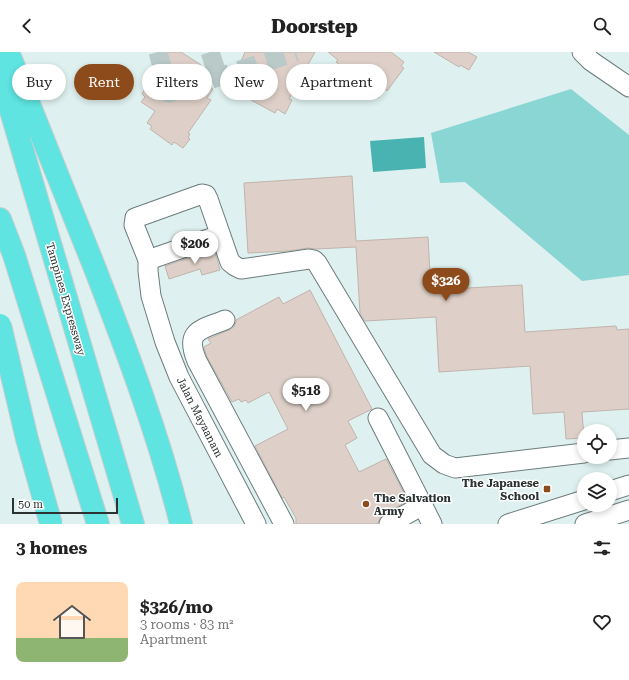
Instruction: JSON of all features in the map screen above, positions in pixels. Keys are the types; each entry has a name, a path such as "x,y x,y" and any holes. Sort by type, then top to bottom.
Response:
{"highway":[{"path":"5,52 11,59 127,351 163,459 181,524"},
{"name":"Tampines Expressway","path":"0,74 133,524"},
{"path":"0,219 14,255 98,524"},
{"path":"0,325 28,439 52,524"}],"street":[{"path":"582,52 591,61 629,87"},
{"name":"Jalan Mayaanam","path":"220,235 208,199 206,195 202,194 135,218 134,225 148,260 151,296 165,342 179,377 256,524"},
{"path":"148,260 220,235 230,262 241,269 309,259 314,260 432,455 444,464 455,468 577,454"},
{"path":"225,320 202,329 194,335 194,353 284,524"},
{"path":"378,418 432,524"},
{"path":"617,449 629,448"},
{"path":"617,489 629,485"},
{"path":"508,524 577,502"},
{"path":"389,524 423,505"},
{"path":"585,524 629,510"}],"shaded area":[{"path":"571,89 629,135 629,275 582,281 465,182 440,183 431,133"},
{"path":"424,137 426,168 373,172 370,141"}],"building":[{"path":"167,52 181,52 199,64 160,64"},
{"path":"245,52 315,52 308,64 286,64 286,100 292,100 285,114 277,109 275,113 251,100 278,100 278,64 240,64"},
{"path":"328,52 391,52 404,62 401,66 404,68 387,91 387,64 339,64 336,62 338,60"},
{"path":"434,52 468,52 477,57 469,70 460,65 459,67"},
{"path":"143,100 211,100 188,133 190,134 188,138 190,139 183,148 174,142 172,145 150,129 152,126 147,123 155,111 141,102"},
{"path":"352,176 356,241 428,237 431,290 522,285 525,332 616,326 617,330 629,329 629,409 582,412 583,424 577,424 577,438 566,439 564,412 533,414 530,366 439,372 436,317 365,321 360,313 356,247 308,248 289,251 248,253 244,183"},
{"path":"214,249 220,270 202,275 200,269 169,279 165,266"},
{"path":"310,290 372,409 348,421 357,438 345,445 359,472 386,459 408,501 384,514 376,524 296,524 296,518 284,497 282,498 255,446 288,429 269,392 248,403 246,400 241,402 239,399 232,402 207,357 204,348 211,343 208,339 234,327 236,320 279,297 283,304"}],"tunnel":[{"path":"158,52 169,93 296,52"},
{"path":"210,52 218,76"}],"place":[{"name":"The Japanese School","path":"547,489"},
{"name":"The Salvation Army","path":"366,504"}]}
